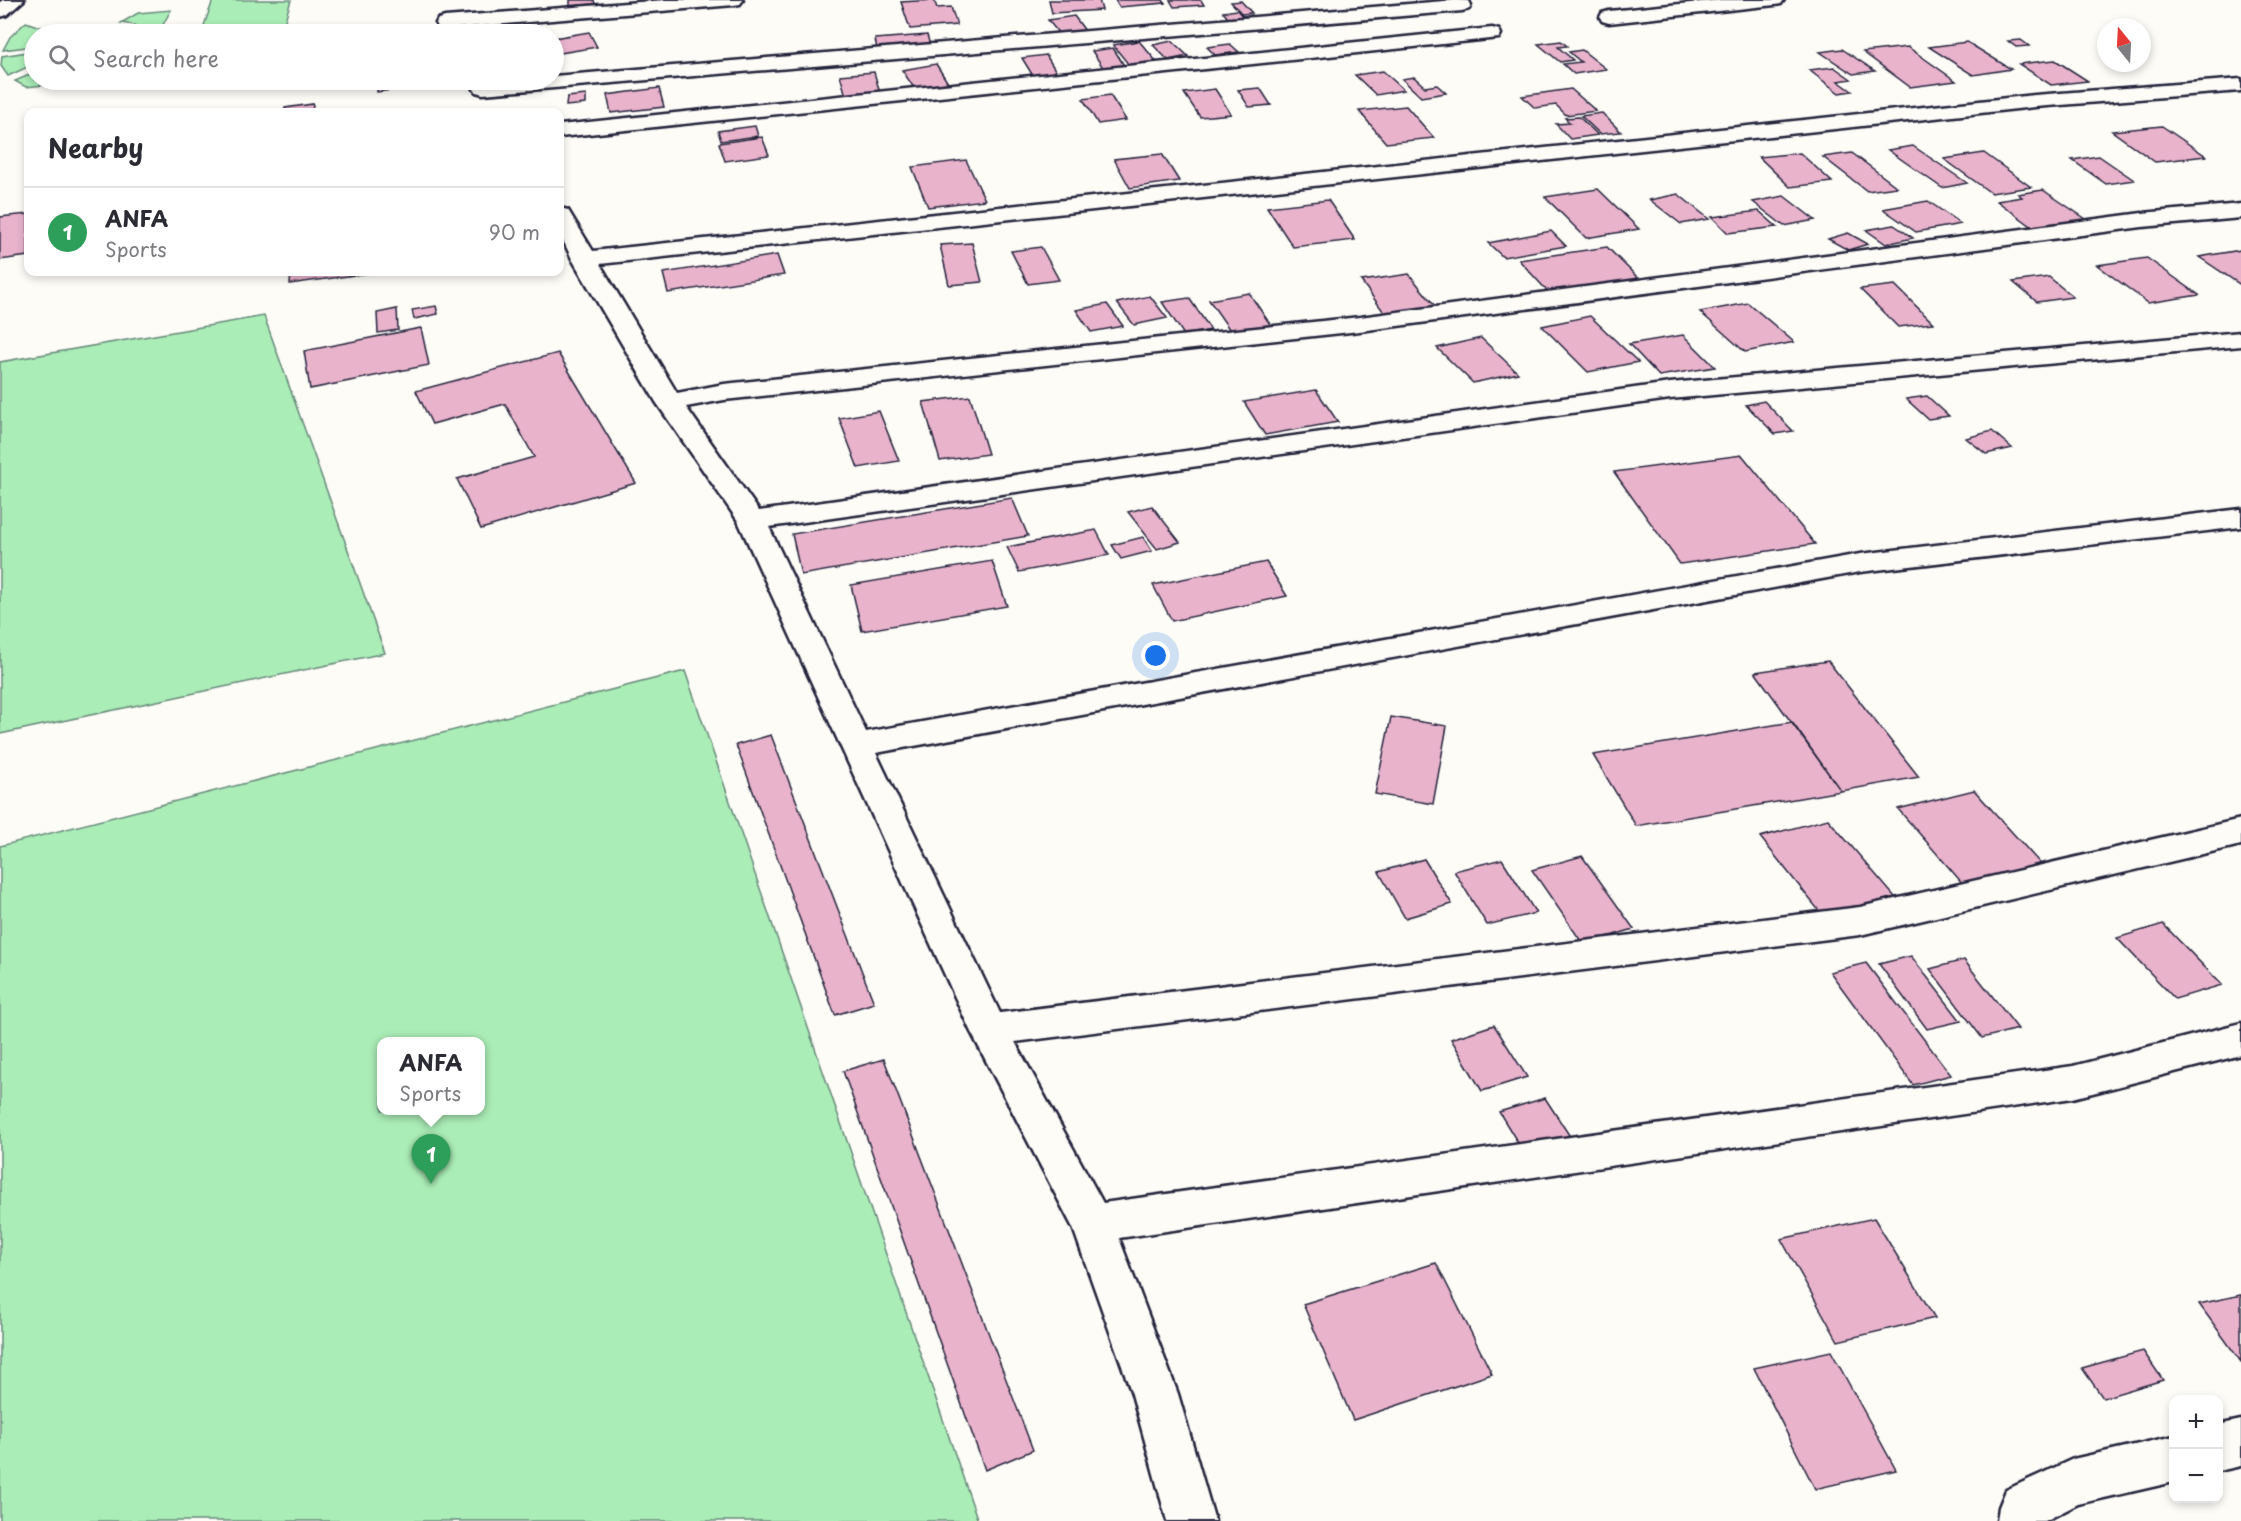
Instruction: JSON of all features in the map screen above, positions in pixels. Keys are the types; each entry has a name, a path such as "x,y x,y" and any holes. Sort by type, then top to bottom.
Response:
{"street":[{"path":"0,11 15,0"},
{"path":"444,22 734,0"},
{"path":"1609,17 1775,0"},
{"path":"564,84 1459,2 1492,34 564,131"},
{"path":"584,259 1171,197 2035,101 2241,85"},
{"path":"669,402 724,392 1360,324 2142,220 2241,211"},
{"path":"564,222 669,402 752,521 988,1030 1092,1222 1155,1394 1191,1521"},
{"path":"752,521 1670,391 2241,339"},
{"path":"855,746 1860,563 2241,518"},
{"path":"988,1030 1860,921 2241,832"},
{"path":"1092,1222 2073,1082 2241,1039"},
{"path":"2223,1448 2241,1443"},
{"path":"2021,1521 2023,1507 2073,1482 2169,1460"}],"green space":[{"path":"213,0 291,0 284,24 205,24"},
{"path":"171,10 163,24 121,23 138,13"},
{"path":"26,22 32,24 24,24 24,47 3,50 10,37"},
{"path":"24,53 24,69 8,76 1,66 2,56"},
{"path":"24,77 24,86 15,81"},
{"path":"264,316 385,653 0,734 0,362"},
{"path":"685,671 978,1521 0,1521 0,846"}],"building":[{"path":"570,0 594,0 595,4 570,6"},
{"path":"934,0 937,8 951,7 957,25 910,29 901,2"},
{"path":"1049,0 1099,0 1102,10 1052,13"},
{"path":"1115,0 1163,0 1165,3 1119,7"},
{"path":"1170,0 1201,0 1204,5 1174,7"},
{"path":"1241,1 1252,13 1242,14 1231,2"},
{"path":"1237,10 1242,16 1252,15 1256,20 1232,23 1223,12"},
{"path":"1074,16 1086,32 1060,35 1048,20"},
{"path":"589,32 597,47 564,52 564,36"},
{"path":"927,35 930,45 877,49 875,39"},
{"path":"2021,40 2029,46 2016,47 2008,41"},
{"path":"1139,41 1156,61 1129,65 1113,45"},
{"path":"1172,41 1188,56 1168,60 1153,45"},
{"path":"1561,41 1567,46 1558,47 1573,60 1560,62 1538,44"},
{"path":"1967,42 2011,69 1973,75 1929,47"},
{"path":"1230,44 1239,52 1215,55 1207,47"},
{"path":"1908,47 1956,81 1910,87 1863,52"},
{"path":"1113,48 1127,70 1106,72 1092,51"},
{"path":"1842,49 1875,71 1853,74 1820,52"},
{"path":"1582,50 1606,69 1574,74 1563,64 1581,62 1569,52"},
{"path":"1046,55 1057,73 1033,76 1022,58"},
{"path":"2055,60 2088,81 2051,85 2019,64"},
{"path":"936,64 948,83 914,88 902,70"},
{"path":"1834,67 1851,79 1838,81 1852,91 1839,93 1809,70"},
{"path":"1383,71 1404,90 1376,95 1355,75"},
{"path":"874,72 880,93 846,96 840,75"},
{"path":"1414,77 1425,87 1437,85 1446,93 1421,97 1402,79"},
{"path":"659,88 664,107 611,113 607,95"},
{"path":"1260,88 1271,105 1249,107 1238,90"},
{"path":"1215,89 1231,114 1200,117 1184,93"},
{"path":"1571,89 1596,111 1566,115 1556,105 1535,108 1522,96"},
{"path":"586,95 586,104 566,106 567,97"},
{"path":"1110,95 1126,120 1098,124 1083,99"},
{"path":"313,104 312,108 285,108"},
{"path":"1406,106 1434,138 1386,143 1359,111"},
{"path":"1602,113 1621,132 1600,134 1581,116"},
{"path":"1579,117 1598,135 1570,139 1556,124 1570,123 1565,118"},
{"path":"755,126 758,136 721,141 718,131"},
{"path":"2162,126 2206,156 2155,162 2112,131"},
{"path":"762,137 769,155 725,161 719,143"},
{"path":"1913,146 1967,183 1942,188 1888,150"},
{"path":"1800,153 1832,182 1790,187 1759,157"},
{"path":"1852,153 1897,187 1867,191 1823,157"},
{"path":"1984,153 2031,187 1991,193 1944,159"},
{"path":"1162,154 1179,181 1130,188 1114,159"},
{"path":"2099,156 2134,180 2106,184 2072,160"},
{"path":"966,160 985,200 928,207 912,167"},
{"path":"1598,189 1639,229 1586,238 1545,197"},
{"path":"2043,190 2086,219 2034,228 1997,201 2022,197 2018,194"},
{"path":"1678,194 1709,219 1681,224 1650,200"},
{"path":"1784,196 1815,220 1784,226 1753,202"},
{"path":"1328,200 1355,240 1293,247 1267,207"},
{"path":"1928,201 1961,224 1916,232 1883,209"},
{"path":"1759,211 1777,227 1728,233 1712,217"},
{"path":"24,214 24,257 0,260 0,217"},
{"path":"1894,225 1913,238 1886,244 1866,230"},
{"path":"1551,231 1566,246 1503,257 1488,243"},
{"path":"1848,233 1868,244 1848,250 1828,239"},
{"path":"972,243 982,282 949,285 940,245"},
{"path":"1041,247 1059,280 1028,284 1011,251"},
{"path":"1607,247 1640,280 1550,294 1519,260"},
{"path":"2241,250 2241,285 2199,257"},
{"path":"777,255 784,275 668,293 663,273"},
{"path":"2147,258 2199,295 2148,303 2097,265"},
{"path":"1409,274 1439,311 1389,319 1361,281"},
{"path":"291,276 348,276 290,284"},
{"path":"2049,277 2073,297 2037,302 2013,282"},
{"path":"1895,285 1933,323 1898,327 1860,289"},
{"path":"1249,293 1274,330 1234,336 1209,300"},
{"path":"1150,296 1167,318 1134,325 1117,303"},
{"path":"1189,298 1211,330 1184,335 1162,302"},
{"path":"1748,303 1794,342 1745,352 1700,312"},
{"path":"1107,304 1123,326 1091,332 1076,310"},
{"path":"436,306 438,314 414,319 412,310"},
{"path":"397,309 398,330 378,333 377,313"},
{"path":"1590,316 1638,362 1588,372 1542,326"},
{"path":"421,328 429,365 310,389 304,351"},
{"path":"1683,335 1715,367 1659,376 1629,344"},
{"path":"1481,338 1518,373 1473,383 1437,348"},
{"path":"558,353 636,483 481,529 457,479 534,457 505,404 432,424 416,391"},
{"path":"1316,390 1338,422 1265,435 1244,402"},
{"path":"970,396 988,454 940,461 923,402"},
{"path":"1927,396 1949,416 1928,419 1906,399"},
{"path":"1764,401 1793,431 1775,434 1746,405"},
{"path":"879,411 899,461 858,468 839,418"},
{"path":"1992,431 2012,448 1986,454 1966,438"},
{"path":"1742,455 1815,544 1680,564 1614,472"},
{"path":"1012,498 1028,536 801,575 792,534"},
{"path":"1152,506 1180,542 1157,549 1128,512"},
{"path":"1096,530 1109,555 1019,572 1007,547"},
{"path":"1143,537 1152,551 1121,559 1112,545"},
{"path":"992,561 1007,606 862,631 851,585"},
{"path":"1266,562 1287,596 1172,621 1153,585"},
{"path":"1828,661 1919,777 1841,791 1755,672"},
{"path":"1391,717 1447,726 1433,804 1375,794"},
{"path":"1792,722 1841,791 1636,826 1593,755"},
{"path":"771,735 874,1003 835,1015 736,745"},
{"path":"1974,790 2047,871 1970,892 1898,809"},
{"path":"1828,819 1895,897 1824,917 1760,837"},
{"path":"1582,856 1634,929 1583,944 1532,870"},
{"path":"1424,859 1452,904 1405,918 1379,872"},
{"path":"1502,859 1536,913 1487,925 1454,871"},
{"path":"2163,924 2222,985 2175,999 2117,938"},
{"path":"1911,956 1961,1021 1927,1029 1879,964"},
{"path":"1964,960 2018,1029 1982,1038 1930,969"},
{"path":"1866,963 1951,1075 1913,1085 1830,972"},
{"path":"1494,1025 1527,1077 1482,1091 1451,1039"},
{"path":"884,1059 1033,1450 985,1470 843,1071"},
{"path":"1545,1098 1573,1141 1526,1156 1499,1112"},
{"path":"1874,1218 1935,1318 1838,1341 1781,1239"},
{"path":"1436,1263 1492,1374 1353,1420 1303,1304"},
{"path":"2241,1295 2241,1362 2199,1304"},
{"path":"1831,1351 1896,1470 1815,1489 1754,1368"},
{"path":"2143,1351 2163,1380 2103,1398 2082,1368"}],"place":[{"name":"ANFA","path":"431,1184"}]}
